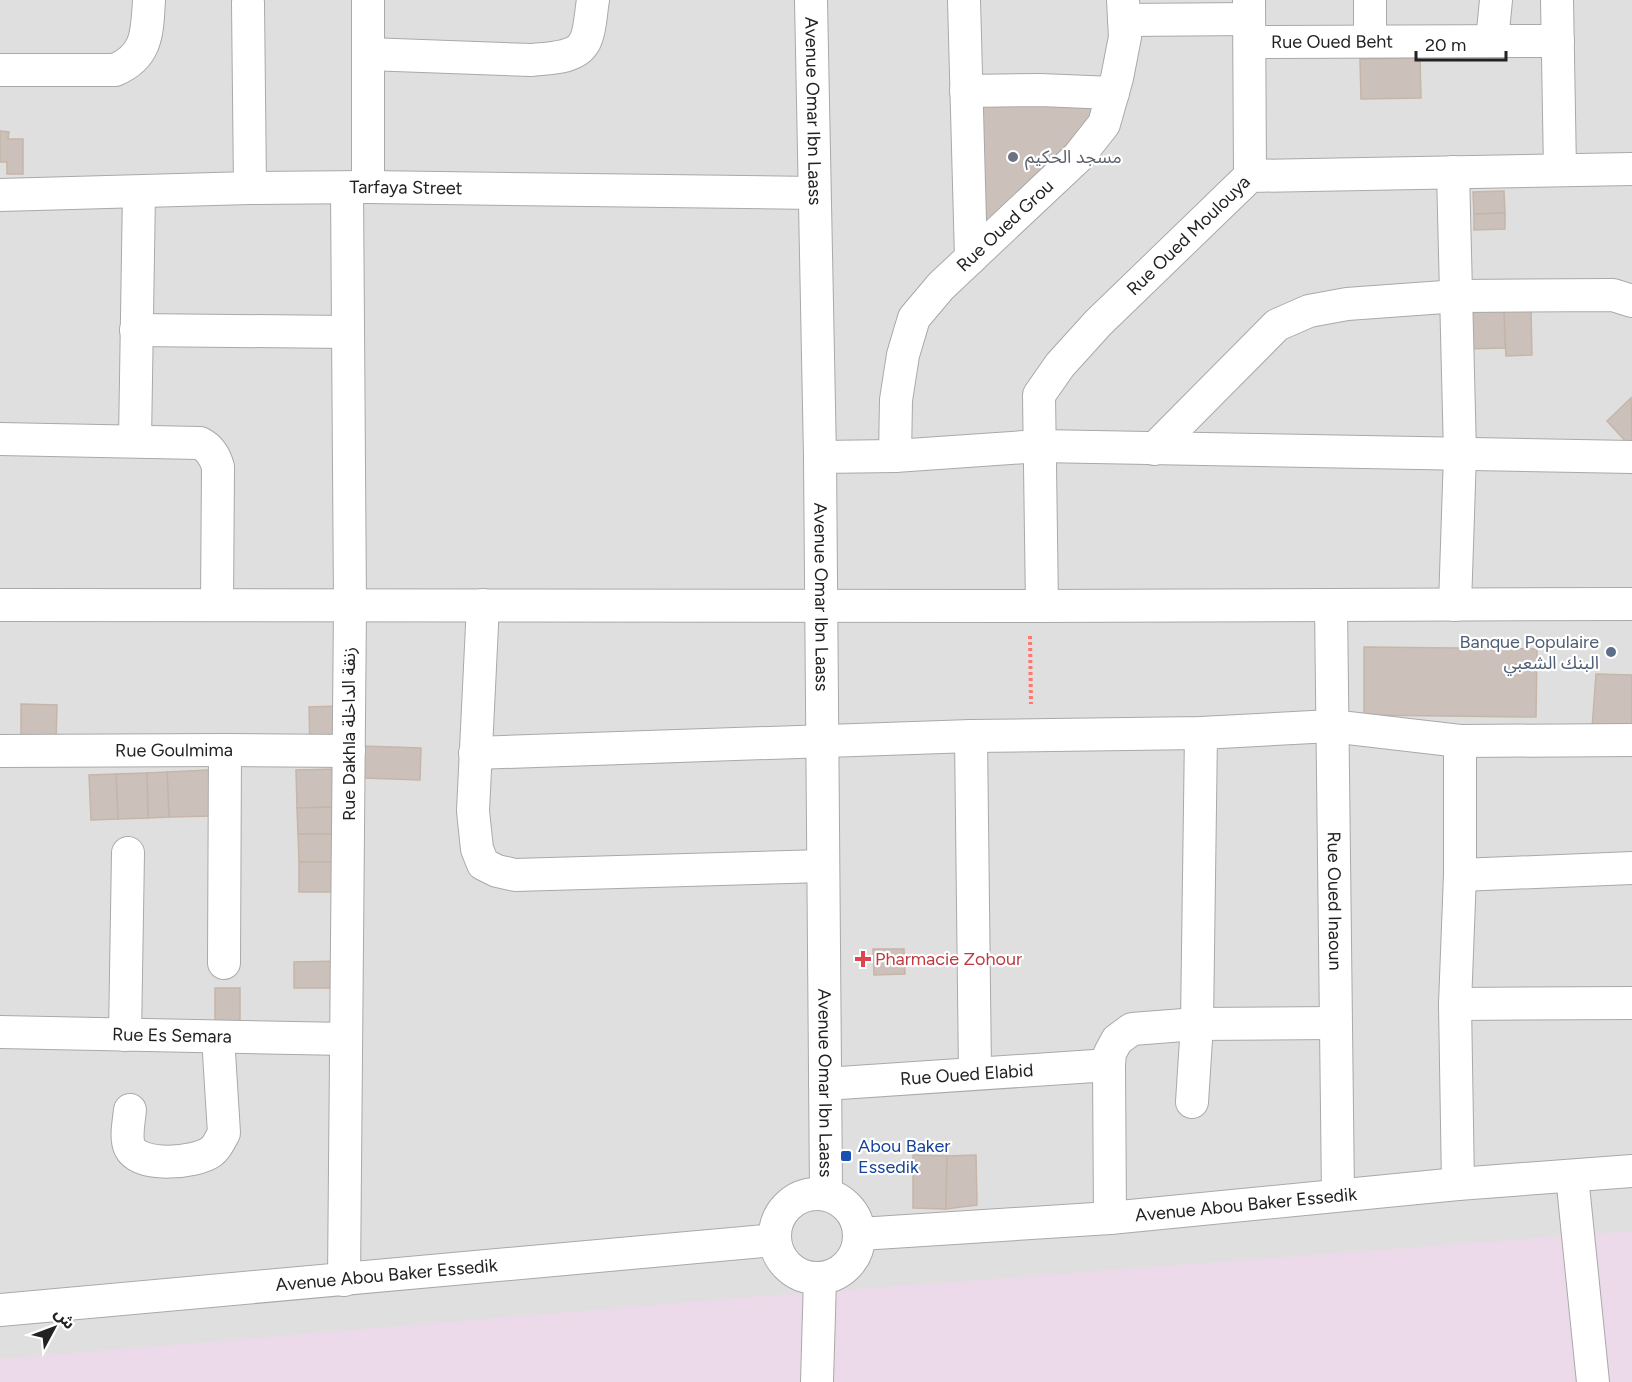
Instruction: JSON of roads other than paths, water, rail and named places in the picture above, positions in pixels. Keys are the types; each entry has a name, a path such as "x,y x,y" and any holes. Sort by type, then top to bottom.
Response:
{"street":[{"path":"0,70 115,70 127,65 140,51 146,37 149,0"},
{"name":"Rue Dakhla زنقة الداخلة","path":"344,1280 350,605 348,332 368,54 368,0"},
{"path":"368,54 531,60 558,57 574,52 584,43 593,0"},
{"name":"Avenue Omar Ibn Laass","path":"811,0 820,457 826,1194"},
{"path":"964,0 971,258"},
{"path":"1370,0 1370,41"},
{"path":"1492,41 1496,0"},
{"path":"1557,0 1560,170"},
{"path":"248,3 250,188"},
{"name":"Rue Oued Beht","path":"1123,10 1249,20 1370,41 1558,41"},
{"name":"Rue Oued Grou","path":"894,456 896,400 903,355 914,318 941,286 1078,157 1104,124 1125,37 1123,10"},
{"path":"1249,20 1250,176"},
{"path":"966,91 1040,90 1113,93"},
{"name":"Rue Oued Moulouya","path":"1035,606 1040,446 1039,396 1060,365 1098,323 1250,176 1632,169"},
{"path":"1453,172 1458,296 1460,454 1455,605"},
{"name":"Tarfaya Street","path":"0,195 250,188 814,194"},
{"path":"135,441 138,192"},
{"path":"1154,449 1277,326 1309,311 1347,304 1458,296 1613,295 1632,301"},
{"path":"136,330 348,332"},
{"path":"0,439 200,443 207,446 218,467 217,605"},
{"path":"820,457 894,456 1040,446 1632,457"},
{"path":"0,605 1632,604"},
{"path":"483,605 473,811 477,849 483,864 497,871 515,875 823,866"},
{"name":"Rue Oued Inaoun","path":"1331,605 1338,1195"},
{"path":"475,753 821,740 1201,733 1331,726 1460,741 1632,740"},
{"path":"1192,1102 1197,1024 1201,733"},
{"path":"970,736 975,1073"},
{"path":"1458,1184 1455,1004 1460,875 1460,741"},
{"path":"224,963 225,750"},
{"name":"Rue Goulmima","path":"0,751 349,751"},
{"path":"125,1035 128,853"},
{"path":"1460,875 1632,868"},
{"path":"1455,1004 1632,1004"},
{"path":"1110,1218 1109,1065 1110,1053 1117,1040 1132,1029 1197,1024 1335,1023"},
{"name":"Rue Es Semara","path":"0,1032 346,1039"},
{"path":"130,1110 128,1138 130,1148 136,1155 150,1160 185,1162 212,1152 224,1133 218,1037"},
{"name":"Rue Oued Elabid","path":"825,1084 1109,1065"},
{"name":"Avenue Abou Baker Essedik","path":"860,1234 1110,1218 1458,1184 1632,1171"},
{"path":"1572,1176 1593,1382"},
{"path":"813,1194 826,1194 839,1199 850,1209 857,1221 860,1234 859,1248 854,1260 844,1270 820,1279 807,1278 785,1264 778,1253 775,1240 778,1221 789,1204 800,1197 813,1194"},
{"name":"Avenue Abou Baker Essedik","path":"0,1310 775,1240"},
{"path":"817,1382 820,1279"}],"place":[{"name":"مسجد الحكيم","path":"1013,157"},
{"name":"Banque Populaire البنك الشعبي","path":"1611,652"},
{"name":"Pharmacie Zohour","path":"863,959"},
{"name":"Abou Baker Essedik","path":"846,1156"}]}
